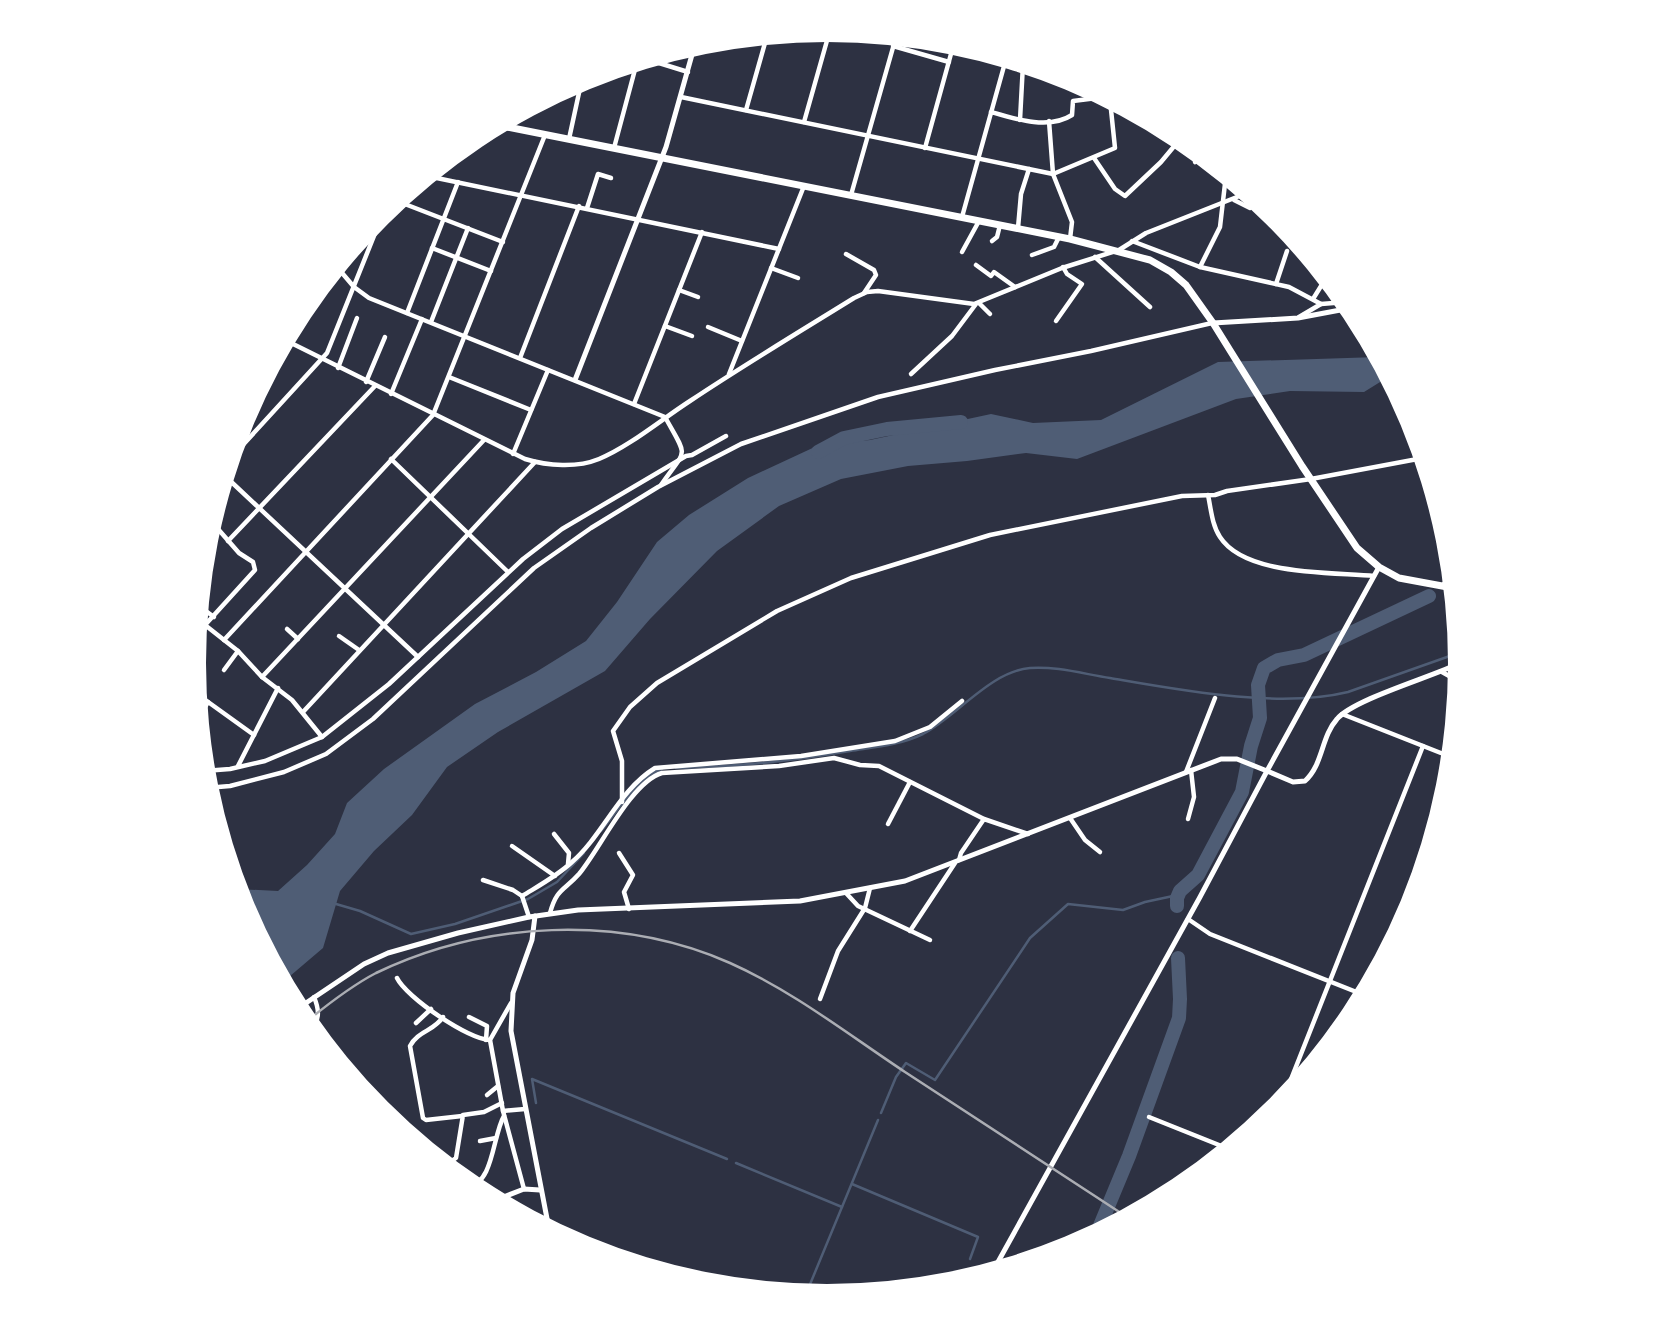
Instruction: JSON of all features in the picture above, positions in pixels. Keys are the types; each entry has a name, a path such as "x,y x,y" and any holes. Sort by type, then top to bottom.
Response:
{"highway":[{"path":"512,128 1059,236 1150,260 1171,272 1186,285 1356,548 1379,568 1399,578 1441,587"}],"street":[{"path":"804,122 827,42"},
{"path":"746,110 765,45"},
{"path":"851,195 893,46 949,62"},
{"path":"925,148 951,55"},
{"path":"575,380 662,158 692,57"},
{"path":"662,64 688,72"},
{"path":"962,217 1004,68"},
{"path":"614,148 635,73"},
{"path":"1020,120 1022,74"},
{"path":"569,139 579,94"},
{"path":"681,97 1052,174 1115,148 1110,110"},
{"path":"991,112 1020,120 1049,121 1071,116 1073,101 1088,100"},
{"path":"1049,121 1052,174 1072,222 1070,239"},
{"path":"224,640 433,415 545,134"},
{"path":"1094,158 1115,189 1125,195 1173,148"},
{"path":"1018,228 1021,194 1029,169"},
{"path":"587,208 598,174 611,178"},
{"path":"439,178 779,249"},
{"path":"407,313 458,182"},
{"path":"729,376 804,186"},
{"path":"1200,267 1220,227 1225,187"},
{"path":"293,345 513,454 535,462 560,465 598,459 864,293 878,291 977,303 1063,267 1119,250 1166,225 1237,197"},
{"path":"1233,199 1247,207"},
{"path":"408,205 503,242"},
{"path":"520,358 579,206"},
{"path":"962,252 979,220"},
{"path":"992,241 997,237 1000,225"},
{"path":"430,322 468,228"},
{"path":"634,404 702,232"},
{"path":"1032,255 1054,247 1059,236"},
{"path":"247,440 322,360 373,241"},
{"path":"1132,241 1200,267 1289,287 1321,304"},
{"path":"432,248 491,271"},
{"path":"1276,284 1287,251"},
{"path":"846,254 874,270 876,275 864,293"},
{"path":"1095,257 1150,307"},
{"path":"976,265 991,276 994,272 1015,287"},
{"path":"1056,321 1082,284 1067,274 1063,267"},
{"path":"772,268 798,278"},
{"path":"343,274 369,298 665,417 682,448 682,460 661,486"},
{"path":"1313,299 1321,286"},
{"path":"679,290 698,297"},
{"path":"977,303 990,314"},
{"path":"911,374 952,336 977,303"},
{"path":"1298,318 1321,304 1333,303"},
{"path":"219,787 284,772 326,754 373,719 534,568 590,528 661,486 741,444 878,397 995,370 1213,323 1298,318 1338,310"},
{"path":"338,368 357,318"},
{"path":"391,394 422,319"},
{"path":"665,326 692,336"},
{"path":"708,327 742,341"},
{"path":"366,382 385,337"},
{"path":"513,454 548,370"},
{"path":"449,377 531,410"},
{"path":"228,541 375,386"},
{"path":"215,770 265,761 322,737 389,684 508,571 562,529 726,436"},
{"path":"262,677 484,440"},
{"path":"391,460 508,571"},
{"path":"622,802 622,761 612,732 630,707 657,683 777,611 851,578 990,535 1182,496 1208,495 1311,479 1414,460"},
{"path":"303,712 535,462"},
{"path":"233,483 418,657"},
{"path":"1208,495 1219,536 1243,558 1272,566 1374,576"},
{"path":"207,623 255,570 253,562 239,553 220,531"},
{"path":"999,1259 1379,568"},
{"path":"208,613 214,617"},
{"path":"207,626 238,651 262,677 303,712 322,737"},
{"path":"287,629 298,639"},
{"path":"339,636 359,650"},
{"path":"225,670 238,651"},
{"path":"307,1002 364,964 388,953 532,916 800,901 905,881 1222,759 1251,763 1293,782 1305,781 1315,769 1327,735 1342,714 1352,707 1448,669"},
{"path":"1442,672 1448,675"},
{"path":"238,767 278,688"},
{"path":"1188,819 1194,797 1189,771 1215,698"},
{"path":"522,896 569,865 645,774 655,768 801,756 895,741 930,727 962,701"},
{"path":"208,702 254,735"},
{"path":"1342,714 1441,753"},
{"path":"1294,1072 1423,746"},
{"path":"550,913 559,891 578,875 649,778 658,774 834,758 860,765 879,766 984,819 1029,834"},
{"path":"888,824 911,782"},
{"path":"1070,818 1085,839 1100,852"},
{"path":"910,931 984,819"},
{"path":"554,834 569,853 569,865"},
{"path":"512,846 555,876"},
{"path":"619,853 633,876 624,892 629,909"},
{"path":"484,880 522,896 532,916 532,940 511,1003 511,1031 546,1217"},
{"path":"820,999 838,951 865,908 870,888"},
{"path":"846,893 858,906 930,940"},
{"path":"1188,919 1210,934 1354,991"},
{"path":"397,978 408,993 431,1009 488,1040"},
{"path":"314,997 318,1018"},
{"path":"488,1040 511,1003"},
{"path":"416,1023 431,1009"},
{"path":"443,1017 436,1026 418,1035 410,1046 422,1118 426,1120 484,1112 502,1102"},
{"path":"469,1017 487,1026 504,1113 524,1189"},
{"path":"487,1095 498,1086"},
{"path":"504,1113 525,1109"},
{"path":"483,1180 504,1113"},
{"path":"454,1159 462,1116"},
{"path":"1149,1117 1218,1145"},
{"path":"480,1141 496,1138"},
{"path":"507,1195 524,1189 540,1190"}],"water":[{"path":"1367,357 1381,382 1364,392 1290,391 1236,399 1077,459 1026,453 908,466 841,479 779,506 717,551 650,619 605,671 498,732 447,767 412,815 374,851 340,891 323,948 291,976 270,938 249,890 278,891 307,865 335,834 347,803 384,769 475,704 536,672 586,641 617,602 657,542 689,515 748,478 819,445 870,440 991,414 1033,423 1101,420 1218,362"}],"waterway":[{"path":"818,452 844,438 887,429 961,422"},
{"path":"1177,906 1180,891 1198,875 1242,792 1251,746 1260,718 1258,685 1264,668 1278,660 1304,655 1429,596"},
{"path":"676,768 785,761 905,741 936,726 988,685 1016,671 1030,668 1060,669 1229,696 1292,699 1348,692 1448,657"},
{"path":"601,831 637,787 662,769"},
{"path":"336,904 360,911 411,934 455,924 528,899 557,882 584,853"},
{"path":"881,1113 896,1077 906,1063 935,1080 1030,938 1068,904 1123,910 1145,902 1173,896 1177,898"},
{"path":"1103,1220 1129,1156 1179,1018 1178,958"},
{"path":"536,1103 532,1079 727,1159"},
{"path":"810,1284 878,1120"},
{"path":"736,1163 842,1207"},
{"path":"852,1184 978,1237 970,1259"}],"railway":[{"path":"315,1014 376,973 461,943 506,934 552,930 598,931 687,947 730,963 776,987 1118,1211"}]}
